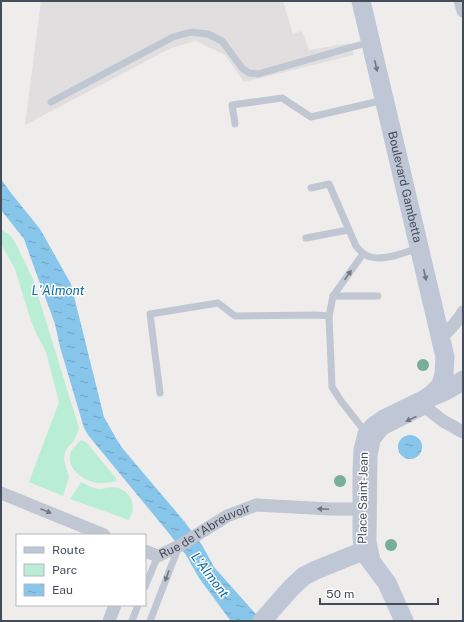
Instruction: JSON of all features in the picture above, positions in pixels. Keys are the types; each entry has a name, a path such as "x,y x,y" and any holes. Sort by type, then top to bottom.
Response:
{"main road":[{"name":"Boulevard Gambetta","path":"361,1 440,338 438,391"},
{"name":"Place Saint-Jean","path":"404,621 387,583 363,550 363,450 367,434 374,426 384,419 438,391 457,386 463,380"},
{"path":"264,619 292,586 304,576 363,550"}],"street":[{"path":"460,1 463,11"},
{"path":"440,338 453,328 463,312"},
{"path":"438,391 443,421 463,432"},
{"path":"1,493 102,534"},
{"name":"Rue de l'Abreuvoir","path":"146,552 158,556 179,546 227,516 256,505 330,509 362,509"},
{"path":"109,621 115,606"}],"lane":[{"path":"51,102 174,37 191,32 208,34 222,41 242,68 249,73 258,74 370,42"},
{"path":"235,124 232,105 282,98 311,117 384,100"},
{"path":"311,188 330,184 348,230 356,246 363,254 372,257 384,258 419,248"},
{"path":"306,238 348,230"},
{"path":"363,254 333,296 329,316 332,387 367,434"},
{"path":"333,296 378,296"},
{"path":"160,393 150,314 218,303 235,316 329,316"},
{"path":"387,583 376,558 373,542 374,455 377,441 385,431 438,391"},
{"path":"150,621 179,546"},
{"path":"146,585 158,556"},
{"path":"132,621 138,606"}],"shaded area":[{"path":"41,1 283,1 293,34 302,31 309,50 350,43 354,55 244,82 225,55 196,41 171,48 25,125"}],"green space":[{"path":"1,230 10,235 15,242 33,279 79,428 74,441 65,452 64,460 69,477 63,496 29,482 59,402 46,352 30,318 15,269 1,244"},
{"path":"81,440 86,442 117,481 96,483 85,479 75,471 70,461 70,453"},
{"path":"81,482 96,489 114,487 125,491 129,495 133,504 133,509 129,520 70,499"}],"water":[{"name":"L'Almont","path":"1,179 40,229 71,284 104,417 117,440 184,521 202,545 214,567 262,621 231,621 199,578 186,555 88,435 84,428 60,347 55,324 24,239 1,210"},
{"path":"410,435 419,438 422,447 419,456 410,459 401,456 398,447 401,438"}]}
